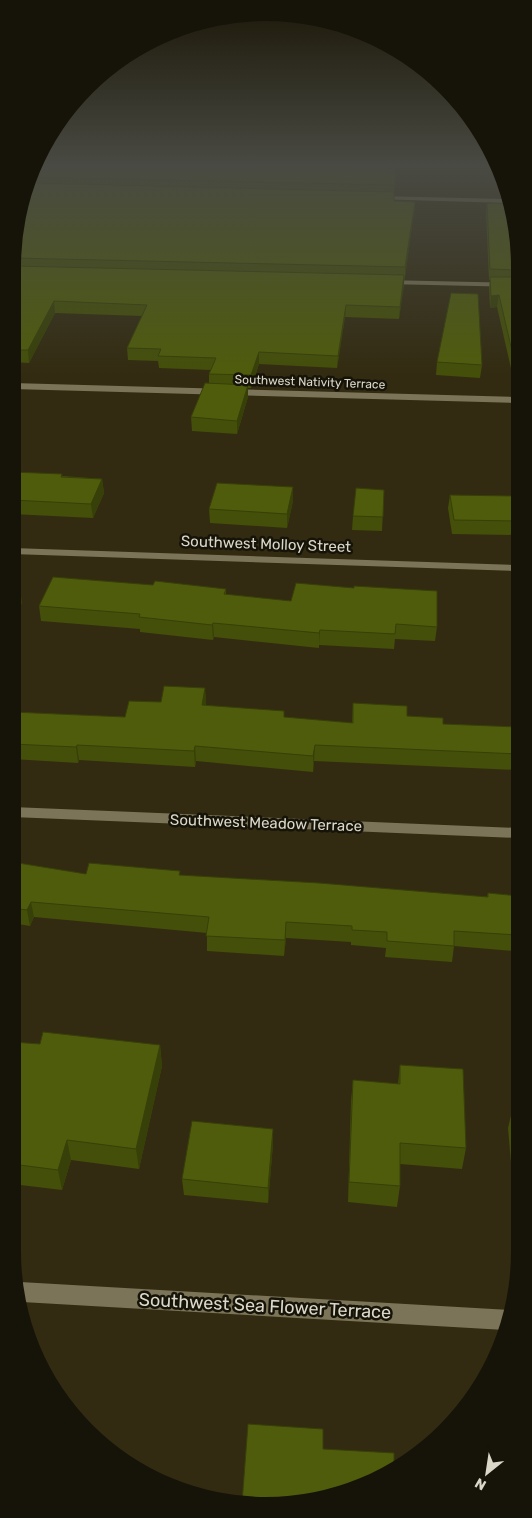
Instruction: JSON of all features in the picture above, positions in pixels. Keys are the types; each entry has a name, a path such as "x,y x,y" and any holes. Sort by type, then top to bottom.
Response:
{"street":[{"path":"379,282 511,285"},
{"name":"Southwest Nativity Terrace","path":"21,386 511,400"},
{"name":"Southwest Molloy Street","path":"21,551 511,568"},
{"name":"Southwest Meadow Terrace","path":"21,812 511,833"},
{"name":"Southwest Sea Flower Terrace","path":"25,1292 501,1319"}],"building":[{"path":"23,235 410,235 405,267 21,258"},
{"path":"488,235 509,235 511,270 490,269"},
{"path":"21,266 404,275 400,307 346,305 338,356 259,352 251,375 209,374 216,358 158,356 161,349 127,348 147,305 54,301 28,350 21,350"},
{"path":"490,277 511,277 511,347 499,295 491,296"},
{"path":"451,293 478,294 482,365 437,362"},
{"path":"205,383 248,385 237,421 191,417"},
{"path":"21,472 62,474 61,477 102,479 91,504 21,500"},
{"path":"217,483 293,487 287,514 209,509"},
{"path":"356,488 384,490 383,517 353,516"},
{"path":"450,495 511,496 511,521 454,520"},
{"path":"53,577 153,585 155,581 226,589 224,594 291,601 296,583 354,588 354,586 437,591 437,627 396,624 395,634 320,630 319,633 213,623 212,625 139,617 140,614 39,606"},
{"path":"164,686 205,688 202,705 284,711 284,717 353,723 353,703 407,706 407,716 443,718 443,724 511,727 511,754 315,745 313,756 195,746 194,751 77,745 76,747 21,744 21,712 125,717 129,701 161,702"},
{"path":"21,863 86,874 89,863 180,871 179,875 319,883 488,897 488,893 511,895 511,935 454,931 454,946 387,941 387,932 352,930 352,926 286,922 285,940 206,936 209,917 31,902 27,910 21,909"},
{"path":"43,1032 160,1045 136,1149 67,1140 58,1170 21,1165 21,1043 40,1044"},
{"path":"400,1065 463,1069 466,1148 400,1143 400,1186 349,1182 353,1080 400,1084"},
{"path":"192,1121 273,1129 268,1188 182,1179"},
{"path":"248,1424 323,1429 323,1449 394,1453 394,1461 374,1472 345,1484 298,1495 266,1497 243,1496"}]}
